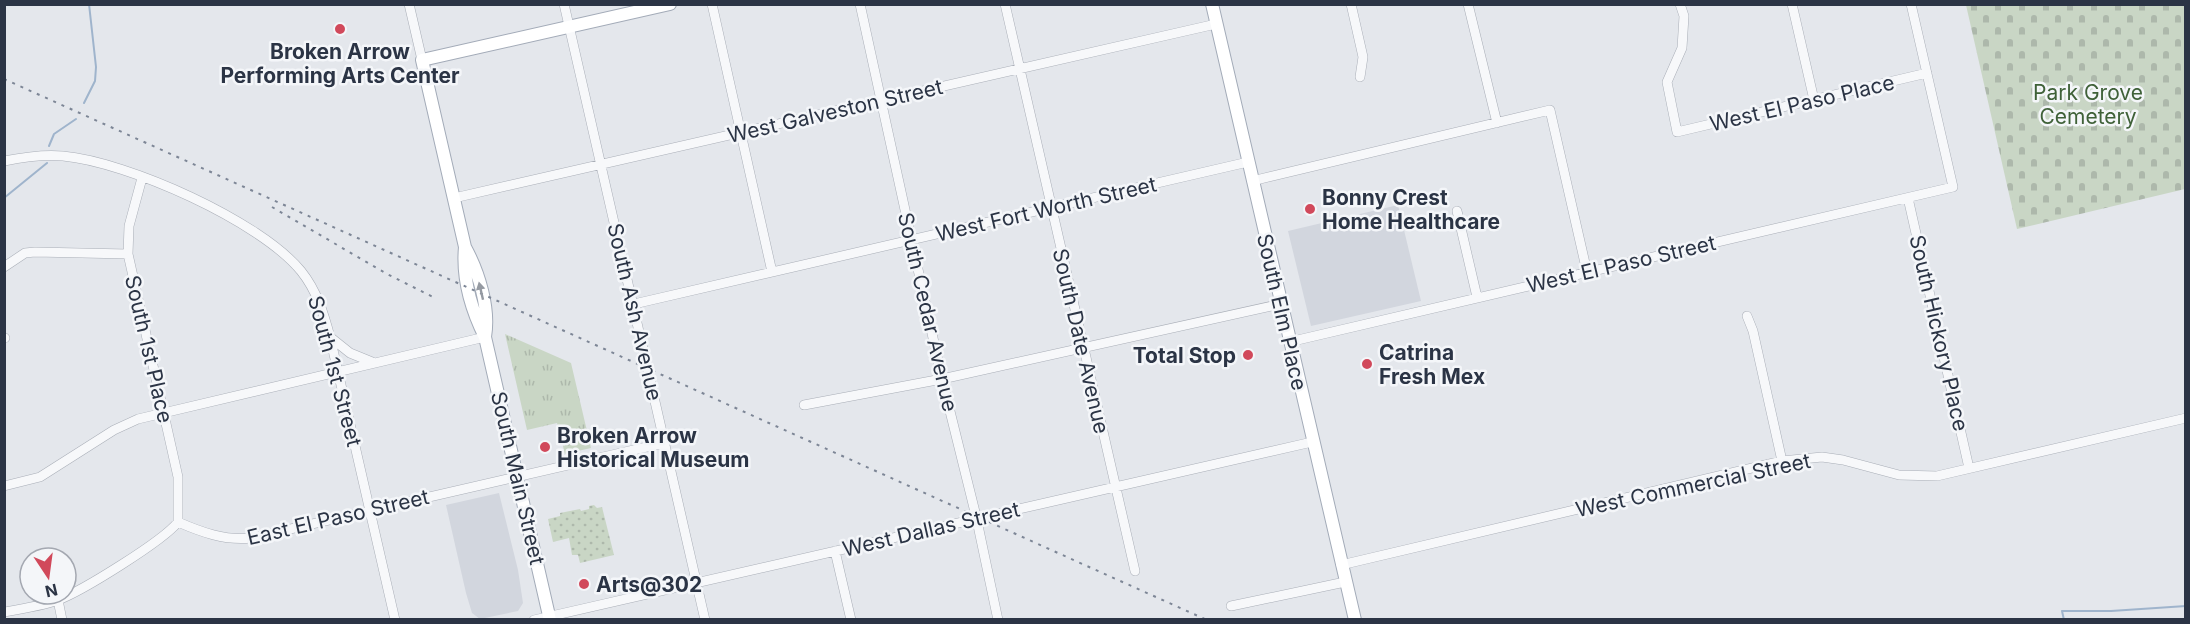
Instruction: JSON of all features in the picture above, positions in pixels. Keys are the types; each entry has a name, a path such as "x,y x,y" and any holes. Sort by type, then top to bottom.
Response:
{"main road":[{"path":"422,60 569,29 670,4"},
{"name":"South Elm Place","path":"1212,4 1354,620"},
{"name":"South Main Street","path":"422,60 465,248 463,268 473,313 485,337 550,618"}],"street":[{"name":"South Main Street","path":"409,4 422,60"},
{"name":"South Ash Avenue","path":"564,4 705,620"},
{"path":"712,4 772,272"},
{"name":"South Cedar Avenue","path":"860,4 942,379 977,518 998,620"},
{"name":"South Date Avenue","path":"1005,4 1135,571"},
{"path":"1351,4 1363,57 1360,77"},
{"path":"1468,4 1497,123"},
{"name":"West El Paso Place","path":"1680,4 1683,16 1682,48 1667,81 1677,132 1927,73"},
{"path":"1792,4 1814,100"},
{"path":"1911,4 1927,73"},
{"name":"West Galveston Street","path":"454,198 1216,24"},
{"name":"West El Paso Street","path":"1290,342 1953,187 1927,73"},
{"path":"1252,181 1550,110 1587,272"},
{"name":"South 1st Street","path":"4,161 36,156 64,156 105,165 142,178 200,202 236,221 281,251 300,270 314,290 339,371 395,620"},
{"name":"West Fort Worth Street","path":"634,304 1248,162"},
{"name":"South 1st Place","path":"142,178 129,226 128,254 178,477 178,522"},
{"name":"South Hickory Place","path":"1908,198 1969,468"},
{"path":"1457,211 1477,297"},
{"path":"4,267 25,254 35,252 128,254"},
{"path":"804,405 942,379 1281,304"},
{"path":"1747,316 1782,461"},
{"path":"4,486 40,477 114,430 138,419 485,337"},
{"path":"330,338 350,353 374,363"},
{"name":"West Commercial Street","path":"1341,565 1782,461 1822,457 1844,460 1899,475 1937,476 2186,418"},
{"name":"West Dallas Street","path":"534,620 1312,442"},
{"path":"517,477 664,444"},
{"name":"East El Paso Street","path":"178,522 223,538 237,540 268,535 517,477"},
{"path":"78,591 143,550 178,522"},
{"path":"835,551 851,620"},
{"path":"1231,606 1345,582"},
{"path":"4,612 31,606"}],"shaded area":[{"path":"1398,205 1421,301 1311,326 1288,231"},
{"path":"499,493 518,570 523,603 518,611 480,619 472,613 466,593 446,505"}],"green space":[{"name":"Park Grove Cemetery","path":"1966,5 2185,5 2185,189 2017,229"},
{"path":"505,334 571,363 591,448 565,454 557,423 527,430"},
{"path":"594,505 597,508 602,507 614,555 580,563 578,555 572,555 569,538 553,542 548,519 560,516 560,513 589,509 589,506"}],"waterway":[{"path":"84,103 95,81 96,67 89,4"},
{"path":"49,146 54,134 76,119"},
{"path":"4,198 47,163"},
{"path":"2064,620 2062,611 2111,611 2186,606"}],"railway":[{"path":"4,79 1207,620"},
{"path":"272,207 387,274 435,298"}],"place":[{"name":"Broken Arrow Performing Arts Center","path":"340,29"},
{"name":"Bonny Crest Home Healthcare","path":"1310,209"},
{"name":"Total Stop","path":"1248,355"},
{"name":"Catrina Fresh Mex","path":"1367,364"},
{"name":"Broken Arrow Historical Museum","path":"545,447"},
{"name":"Arts@302","path":"584,584"}]}
